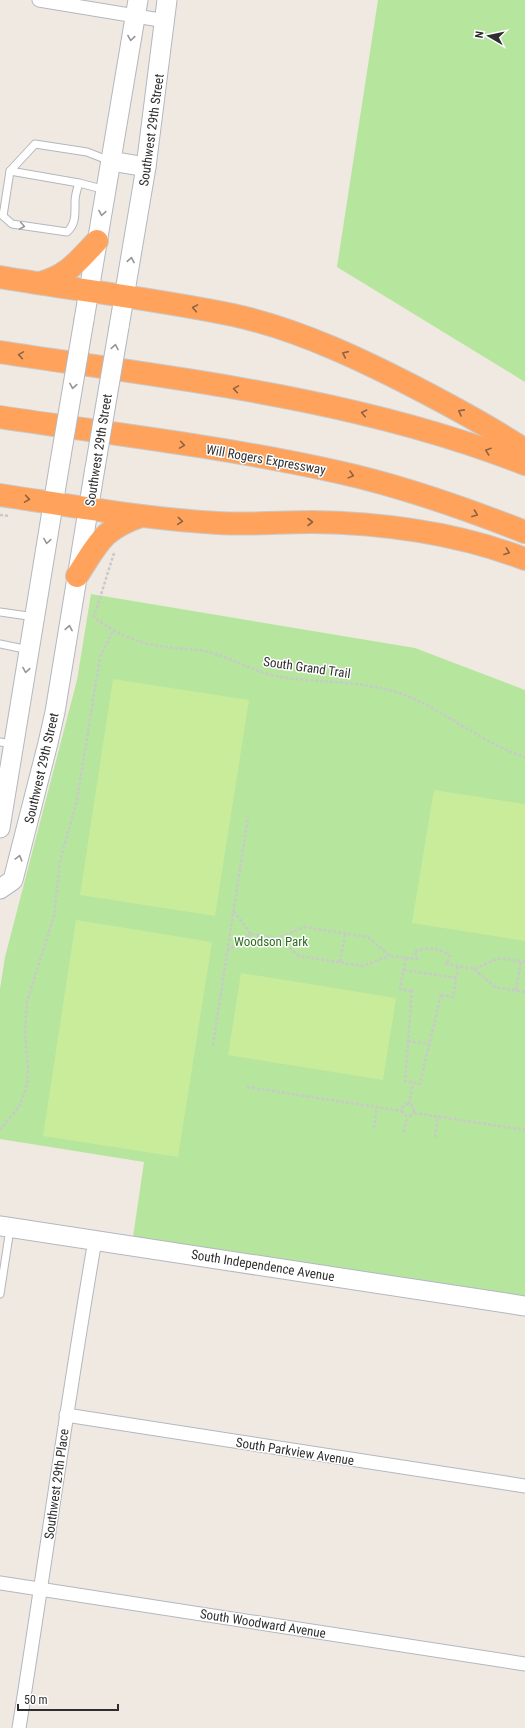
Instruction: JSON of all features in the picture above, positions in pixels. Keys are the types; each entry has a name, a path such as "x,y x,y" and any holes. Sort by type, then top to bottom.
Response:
{"highway":[{"path":"39,283 56,278 72,268 98,241"},
{"path":"0,277 89,289 234,315 276,328 325,345 386,372 496,430 525,450"},
{"path":"0,352 318,403 386,418 451,438 525,464"},
{"name":"Will Rogers Expressway","path":"0,416 257,456 338,472 443,502 525,532"},
{"path":"0,495 142,516 221,523 312,522 389,527 468,540 525,558"},
{"path":"77,576 104,536 122,522 142,516"}],"main road":[{"name":"Southwest 29th Street","path":"0,889 13,880 48,743 146,167 166,21 167,0"},
{"name":"Southwest 29th Street","path":"0,828 7,743 30,650 136,8"},
{"path":"111,161 146,167"},
{"name":"South Independence Avenue","path":"5,1227 525,1306"}],"street":[{"path":"47,1 136,8 166,21"},
{"name":"Southwest 29th Place","path":"19,1728 42,1589 66,1415 95,1240"},
{"name":"South Parkview Avenue","path":"66,1415 525,1486"},
{"name":"South Woodward Avenue","path":"0,1583 525,1664"}],"lane":[{"path":"79,183 75,201 74,220 72,228 67,232 57,232 12,224 3,216 10,171 35,144 87,152 111,161"},
{"path":"10,171 79,183 106,190"},
{"path":"0,612 35,617"},
{"path":"0,644 30,650"},
{"path":"0,1294 5,1227"}],"path":[{"name":"South Grand Trail","path":"115,550 94,617 113,631 136,642 210,653 246,667 276,676 362,685 394,692 428,705 496,744 525,757"},
{"path":"0,1130 20,1105 27,1085 28,1070 25,1031 27,1001 54,916 60,861 77,800 100,658 113,631"},
{"path":"213,1045 248,817"},
{"path":"234,910 251,934"},
{"path":"227,951 251,934 278,938 304,927 368,937 390,956"},
{"path":"340,962 344,934"},
{"path":"278,938 299,956 363,966 390,956 416,959 415,951 420,949 437,950 450,956 446,964 474,969 495,987 525,992"},
{"path":"406,958 400,989 412,990 405,1081 413,1083 420,1084 441,994 453,997 458,966"},
{"path":"474,969 500,958 525,962"},
{"path":"516,990 521,961"},
{"path":"404,970 456,978"},
{"path":"408,1040 430,1044"},
{"path":"409,1104 413,1083"},
{"path":"247,1087 402,1111 407,1117"},
{"path":"402,1111 404,1106 409,1104"},
{"path":"409,1104 413,1106 414,1113"},
{"path":"374,1128 377,1107"},
{"path":"407,1117 412,1116 414,1113 525,1130"},
{"path":"435,1137 438,1116"},
{"path":"404,1132 407,1117"}],"green space":[{"path":"378,0 525,0 525,382 337,267"},
{"name":"Woodson Park","path":"91,594 415,648 525,690 525,1297 133,1237 144,1162 0,1139 0,989 5,957 77,680"},
{"path":"113,679 249,700 215,916 80,895"},
{"path":"434,790 525,804 525,941 412,923"},
{"path":"76,920 212,942 178,1157 43,1136"},
{"path":"241,973 396,998 383,1080 228,1055"}]}
